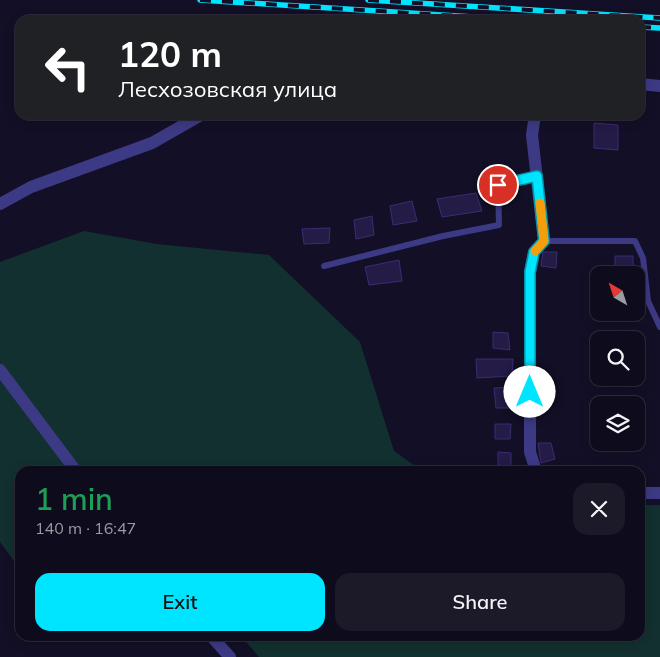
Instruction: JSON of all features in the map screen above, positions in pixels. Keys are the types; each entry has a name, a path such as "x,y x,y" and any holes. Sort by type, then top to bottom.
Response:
{"street":[{"path":"645,84 660,86"},
{"path":"0,204 30,187 152,143 192,120"},
{"path":"534,120 532,135 544,241 534,252 530,272 530,452 534,466"},
{"path":"0,370 72,466"},
{"path":"645,493 660,493"},
{"path":"216,641 230,657"}],"lane":[{"path":"324,266 443,236 499,225 498,185 537,176"},
{"path":"544,241 635,241 643,258 648,300 660,327"}],"green space":[{"path":"84,231 157,244 269,255 360,342 394,451 415,466 15,466 15,562 0,542 0,262"},
{"path":"645,505 660,505 660,657 259,657 245,641 645,641"}],"building":[{"path":"594,123 618,125 618,150 594,148"},
{"path":"476,193 482,211 442,217 437,199"},
{"path":"412,201 417,221 393,225 390,206"},
{"path":"372,216 374,235 356,239 354,220"},
{"path":"330,228 329,243 304,244 302,229"},
{"path":"543,252 557,252 556,268 541,266"},
{"path":"615,256 633,256 633,266 615,266"},
{"path":"399,260 402,281 369,285 365,267"},
{"path":"493,332 508,333 510,350 493,348"},
{"path":"476,359 513,359 512,376 477,378"},
{"path":"514,387 511,408 496,408 494,388"},
{"path":"495,424 511,424 510,439 495,439"},
{"path":"538,443 551,443 555,459 541,463"},
{"path":"498,452 511,453 511,466 498,465"}],"railway":[{"path":"200,0 443,15"},
{"path":"368,0 611,15"},
{"path":"645,17 660,18"},
{"path":"645,27 660,28"}],"slow traffic":[{"path":"535,251 544,241 540,203"}],"route":[{"path":"498,185 537,176 544,241 534,252 530,272 530,392"}]}
